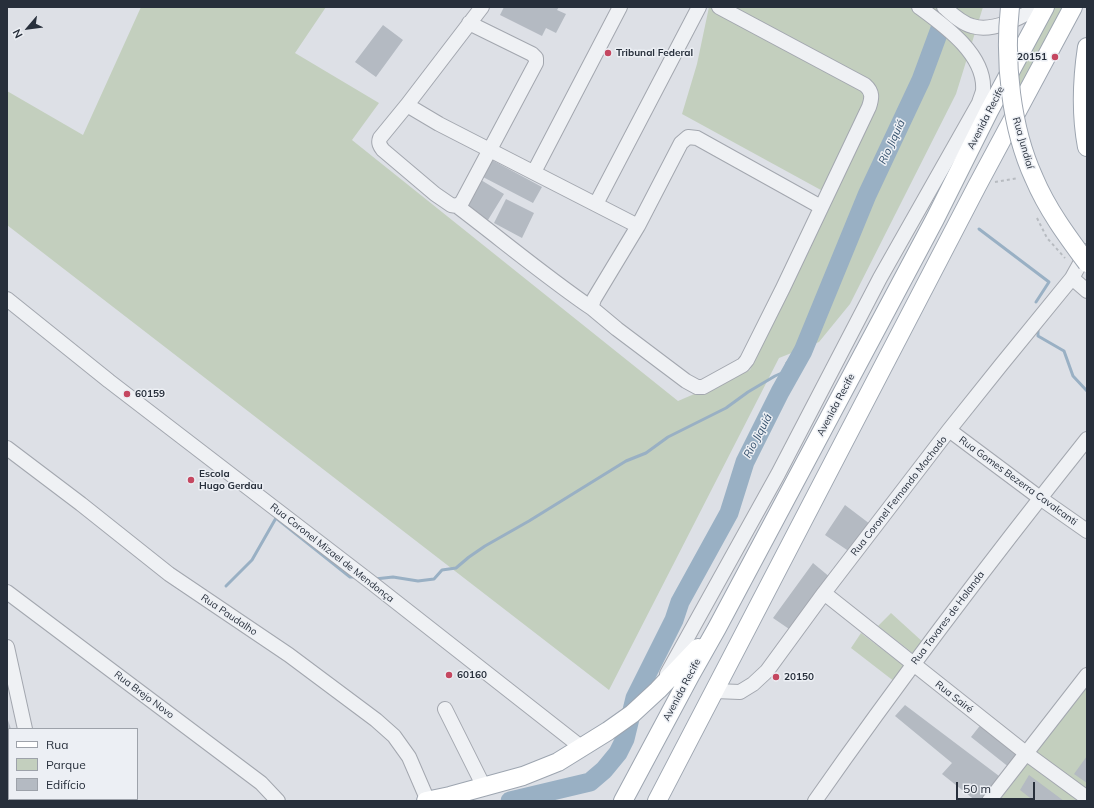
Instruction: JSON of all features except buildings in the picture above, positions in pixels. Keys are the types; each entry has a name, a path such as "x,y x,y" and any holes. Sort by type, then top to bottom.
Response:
{"main road":[{"name":"Rua Jundiaí","path":"1010,7 1008,53 1016,122 1033,178 1060,226 1079,271"},
{"name":"Avenida Recife","path":"623,801 935,219 989,111 1045,7"},
{"path":"657,801 977,186 1073,7"},
{"path":"1087,48 1084,66 1083,99 1087,147"},
{"path":"427,801 523,776 558,762 608,731 632,714 658,690 717,628"}],"street":[{"path":"482,7 380,138 380,146 435,194 450,205 457,206 560,287 593,309 686,381 697,387 703,387 737,369 747,360 822,207 869,107 872,96 868,87 860,81 719,7"},
{"path":"534,172 620,7"},
{"path":"596,204 699,7"},
{"path":"944,7 956,17 972,26 986,27 1003,24 1021,17 1039,7"},
{"path":"658,690 778,474 880,278 979,103 983,91 982,78 977,63 969,50 920,8"},
{"path":"457,206 462,202 491,150 535,68 537,60 532,54 469,23"},
{"path":"407,105 439,124 638,226"},
{"path":"593,309 592,305 594,299 638,226 681,143 688,137 697,138 822,207"},
{"name":"Rua Coronel Fernando Machado","path":"715,691 740,692 753,684 767,671 824,593 949,430 1079,271 1087,251"},
{"path":"1079,271 1087,291"},
{"name":"Rua Coronel Mizael de Mendonça","path":"7,299 109,381 372,583 581,747"},
{"name":"Rua Gomes Bezerra Cavalcanti","path":"949,430 1087,531"},
{"name":"Rua Tavares de Holanda","path":"815,801 913,664 1087,439"},
{"name":"Rua Paudalho","path":"7,448 81,504 169,574 289,655 376,720 394,736 408,757 427,801"},
{"name":"Rua Brejo Novo","path":"7,592 261,783 278,801"},
{"name":"Rua Sairé","path":"824,593 1027,754 1087,798"},
{"path":"7,647 25,728"},
{"path":"989,801 1087,676"},
{"path":"446,709 484,787"}],"path":[{"path":"977,186 1018,177 1022,184"},
{"path":"1037,218 1047,238 1079,271"}],"green space":[{"path":"141,7 326,7 295,53 379,103 352,140 678,401 750,370 830,195 682,114 697,64 709,7 983,7 956,94 850,304 819,342 779,358 609,690 7,225 7,91 83,135"},
{"path":"1047,7 1064,7 1018,95 1016,68"},
{"path":"891,613 924,643 915,655 878,626"},
{"path":"861,633 907,668 895,682 851,648"},
{"path":"1087,686 1087,801 999,801"}],"waterway":[{"name":"Rio Jiquiá","path":"510,801 590,782 604,770 618,753 625,739 635,698 674,620 680,602 729,513 745,462 780,392 803,351 867,195 921,80 948,7"},
{"path":"979,229 1049,282 1036,302"},
{"path":"1038,330 1038,336 1064,351 1073,376 1087,391"},
{"path":"375,579 393,577 418,581 434,579 442,570 456,568 485,546 529,521 626,461 646,453 668,437 726,408 748,392 784,372 787,363 803,351"},
{"path":"226,586 252,560 276,518 350,577 355,577"}],"place":[{"name":"Tribunal Federal","path":"608,53"},
{"name":"20151","path":"1055,57"},
{"name":"60159","path":"127,394"},
{"name":"Escola Hugo Gerdau","path":"191,480"},
{"name":"60160","path":"449,675"},
{"name":"20150","path":"776,677"}]}
